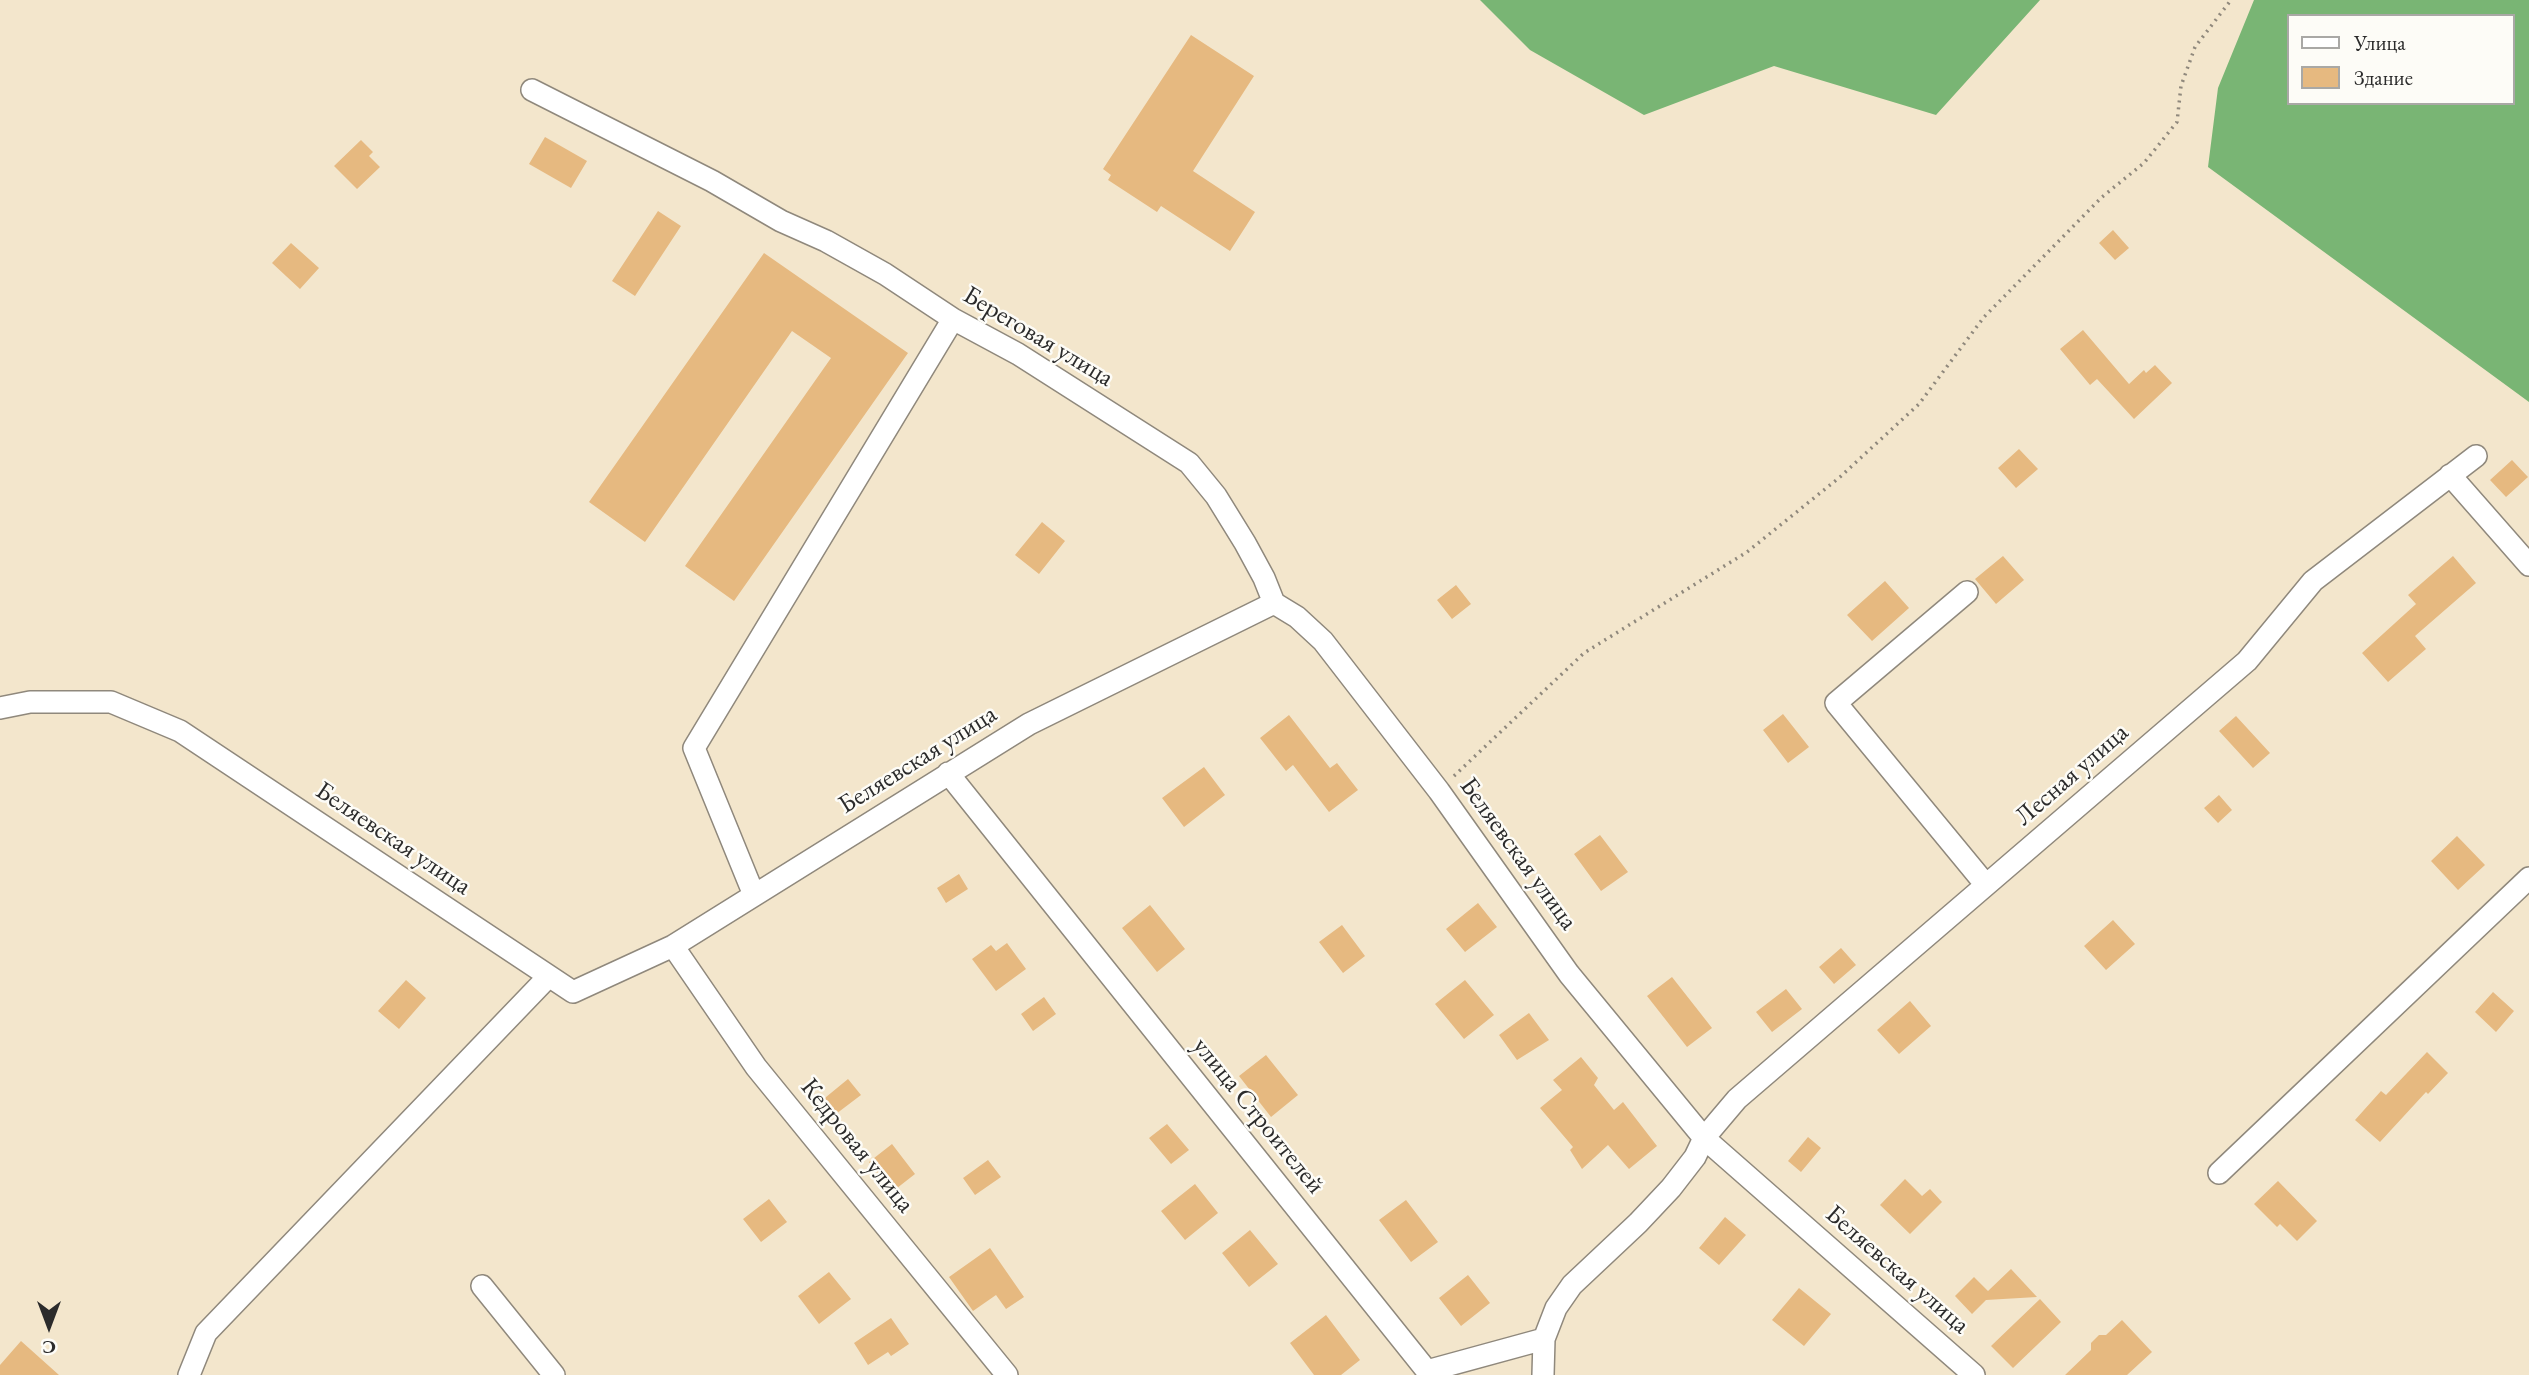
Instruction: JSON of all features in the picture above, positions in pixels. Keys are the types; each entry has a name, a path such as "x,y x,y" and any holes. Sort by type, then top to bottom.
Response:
{"street":[{"name":"Береговая улица","path":"532,90 712,181 781,221 826,241 885,274 953,319 1018,354 1189,463 1216,496 1245,543 1274,603"},
{"path":"754,895 694,748 953,319"},
{"name":"Лесная улица","path":"1544,1339 1556,1308 1572,1285 1671,1188 1695,1157 1704,1138 1737,1099 2247,661 2313,581 2476,456"},
{"path":"2450,475 2529,565"},
{"path":"1967,592 1836,704 1986,885"},
{"name":"Беляевская улица","path":"0,708 30,702 111,702 180,731 573,992 673,946 1029,724 1274,603 1297,617 1323,641 1438,791 1569,974 1704,1138 1975,1375"},
{"name":"улица Строителей","path":"947,773 1427,1371 1544,1339"},
{"path":"2219,1173 2529,878"},
{"name":"Кедровая улица","path":"673,946 756,1067 1007,1375"},
{"path":"189,1375 206,1333 550,976"},
{"path":"482,1286 554,1375"},
{"path":"1543,1375 1544,1339"}],"path":[{"path":"1438,791 1584,653 1747,552 1840,477 1919,404 1984,317 2102,197 2144,163 2177,122 2181,86 2195,47 2231,0"}],"green space":[{"path":"1480,0 2040,0 1936,115 1774,66 1644,115 1530,50"},
{"path":"2254,0 2529,0 2529,402 2208,167 2218,88"}],"building":[{"path":"1191,35 1254,76 1193,171 1255,212 1230,251 1161,206 1157,212 1108,180 1111,175 1103,169"},
{"path":"545,137 587,161 571,188 529,164"},
{"path":"361,140 373,152 369,156 380,167 357,189 334,166"},
{"path":"658,211 681,226 635,296 612,281"},
{"path":"2113,230 2129,248 2115,260 2099,243"},
{"path":"291,243 319,268 300,289 272,263"},
{"path":"764,253 908,353 734,601 685,566 831,358 792,331 645,542 589,502"},
{"path":"2083,330 2129,384 2144,370 2146,373 2155,365 2172,383 2134,419 2097,379 2090,385 2060,349"},
{"path":"2019,449 2038,469 2016,488 1998,468"},
{"path":"2512,460 2528,477 2506,497 2490,480"},
{"path":"1042,522 1065,541 1039,574 1015,555"},
{"path":"2003,556 2024,580 1996,604 1975,579"},
{"path":"2453,556 2476,583 2415,636 2426,649 2388,682 2362,653 2416,604 2408,595"},
{"path":"1885,581 1909,608 1872,641 1847,615"},
{"path":"1456,585 1471,604 1452,619 1437,600"},
{"path":"1783,714 1809,747 1788,763 1763,730"},
{"path":"1289,715 1330,768 1337,763 1358,790 1329,812 1293,765 1286,771 1260,738"},
{"path":"2236,716 2270,753 2253,768 2219,731"},
{"path":"1204,767 1225,795 1184,827 1162,798"},
{"path":"2219,795 2232,810 2218,823 2204,808"},
{"path":"1600,835 1628,872 1601,891 1574,854"},
{"path":"2457,836 2485,865 2458,890 2431,861"},
{"path":"959,874 968,889 946,903 937,888"},
{"path":"1478,903 1497,927 1465,952 1446,929"},
{"path":"1150,905 1185,949 1157,972 1122,928"},
{"path":"2113,920 2135,944 2106,970 2084,946"},
{"path":"1342,925 1365,956 1343,973 1319,942"},
{"path":"1007,943 1026,969 996,991 972,959 991,945 996,951"},
{"path":"1841,948 1856,965 1834,984 1819,967"},
{"path":"1672,977 1712,1028 1687,1047 1647,996"},
{"path":"406,980 426,998 399,1029 378,1011"},
{"path":"1465,980 1494,1015 1464,1039 1435,1004"},
{"path":"1786,989 1802,1009 1772,1032 1756,1012"},
{"path":"2493,992 2514,1011 2496,1032 2475,1012"},
{"path":"1044,997 1056,1014 1033,1031 1021,1014"},
{"path":"1910,1001 1931,1026 1899,1054 1877,1030"},
{"path":"1529,1013 1549,1040 1517,1060 1499,1035"},
{"path":"2427,1052 2448,1073 2428,1094 2426,1092 2380,1142 2355,1120 2381,1091 2386,1095"},
{"path":"1266,1055 1298,1095 1271,1117 1239,1076"},
{"path":"1581,1057 1598,1078 1594,1085 1614,1110 1623,1102 1657,1146 1629,1169 1608,1145 1582,1169 1570,1150 1573,1147 1540,1108 1562,1090 1553,1080"},
{"path":"848,1079 861,1095 832,1117 820,1102"},
{"path":"1167,1124 1189,1150 1171,1164 1149,1138"},
{"path":"1808,1137 1821,1148 1801,1172 1788,1161"},
{"path":"892,1144 915,1174 892,1192 869,1162"},
{"path":"988,1160 1001,1177 975,1195 963,1178"},
{"path":"1905,1179 1922,1196 1930,1189 1942,1202 1910,1234 1880,1205"},
{"path":"2278,1181 2317,1221 2297,1241 2280,1224 2277,1227 2254,1204"},
{"path":"1195,1184 1218,1213 1185,1240 1161,1211"},
{"path":"769,1199 787,1222 761,1242 743,1219"},
{"path":"1406,1200 1438,1242 1411,1262 1379,1220"},
{"path":"1725,1217 1746,1235 1719,1265 1699,1248"},
{"path":"1250,1230 1278,1264 1249,1287 1222,1253"},
{"path":"990,1248 1024,1297 1006,1309 996,1295 973,1311 949,1277"},
{"path":"2011,1269 2037,1297 1986,1300 1972,1314 1955,1296 1974,1277 1988,1291"},
{"path":"829,1272 851,1299 819,1324 798,1296"},
{"path":"1468,1275 1490,1303 1461,1326 1439,1298"},
{"path":"1799,1288 1831,1314 1804,1346 1772,1320"},
{"path":"2040,1299 2061,1322 2013,1368 1991,1346"},
{"path":"1326,1315 1360,1360 1341,1375 1314,1375 1290,1343"},
{"path":"891,1318 909,1344 891,1356 888,1352 868,1365 854,1343"},
{"path":"2122,1320 2152,1352 2127,1375 2065,1375 2091,1350 2091,1343 2099,1335 2106,1335"},
{"path":"21,1341 59,1375 0,1375 0,1365"}]}
